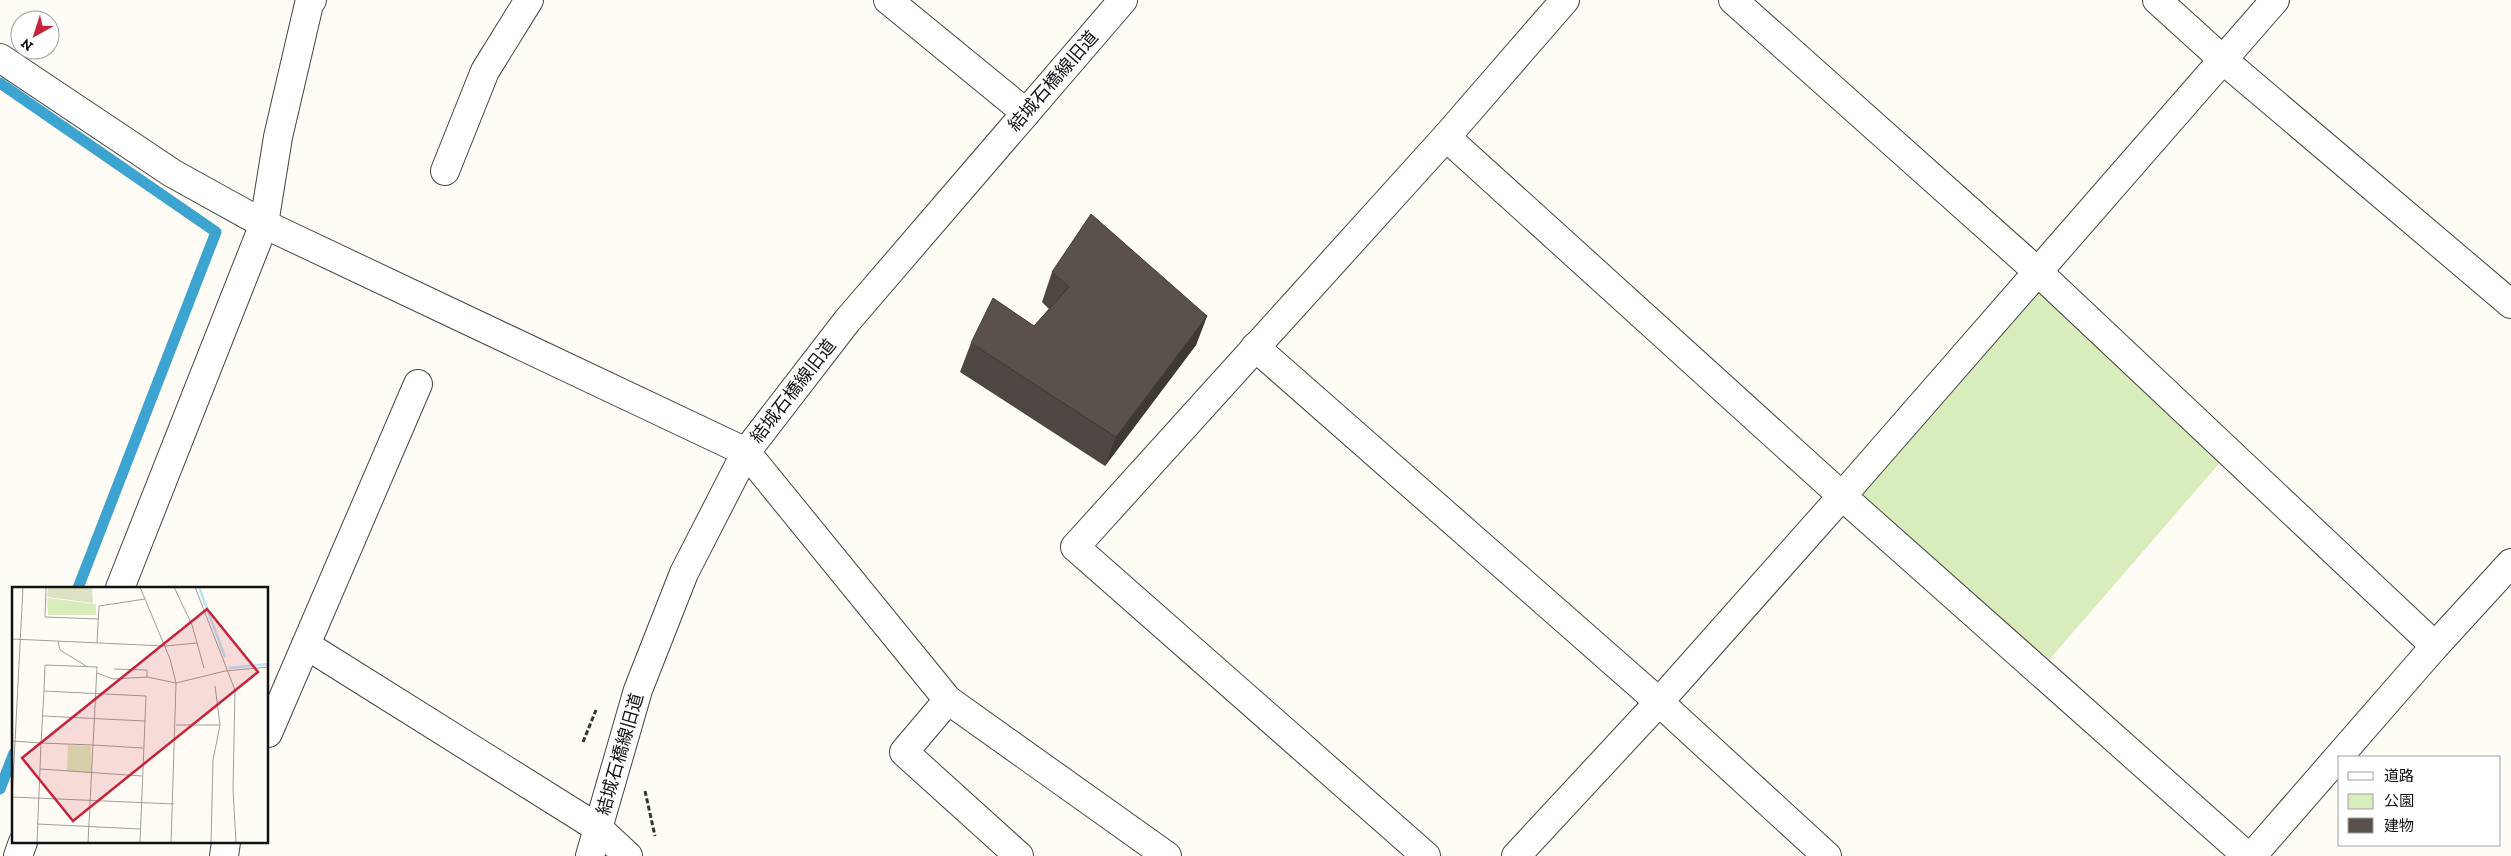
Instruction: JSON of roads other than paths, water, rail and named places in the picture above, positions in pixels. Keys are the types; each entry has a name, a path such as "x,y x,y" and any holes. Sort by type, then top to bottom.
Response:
{"street":[{"path":"120,587 264,224 278,137 309,4 312,0"},
{"path":"445,171 485,71 529,0"},
{"path":"888,0 1026,113"},
{"name":"結城石橋線旧道","path":"590,856 638,690 680,582 746,452 847,321 1123,0"},
{"path":"1426,856 1075,547 1446,137 1566,0"},
{"path":"1733,0 2038,272 2435,646"},
{"path":"2157,0 2222,59 2511,304"},
{"path":"1516,856 1659,702 1842,496 2275,0"},
{"path":"0,58 172,173 264,224 746,452 948,700 1167,856"},
{"path":"1446,137 1842,496 2247,856"},
{"path":"1255,347 1659,702 1827,856"},
{"path":"269,731 418,384"},
{"path":"2339,756 2435,646 2511,563"},
{"path":"306,645 598,828 628,856"},
{"path":"948,700 904,752 1019,856"},
{"path":"2252,856 2338,757"},
{"path":"18,856 22,844"}],"waterway":[{"path":"0,83 216,232 78,587"},
{"path":"0,789 12,758"}]}
